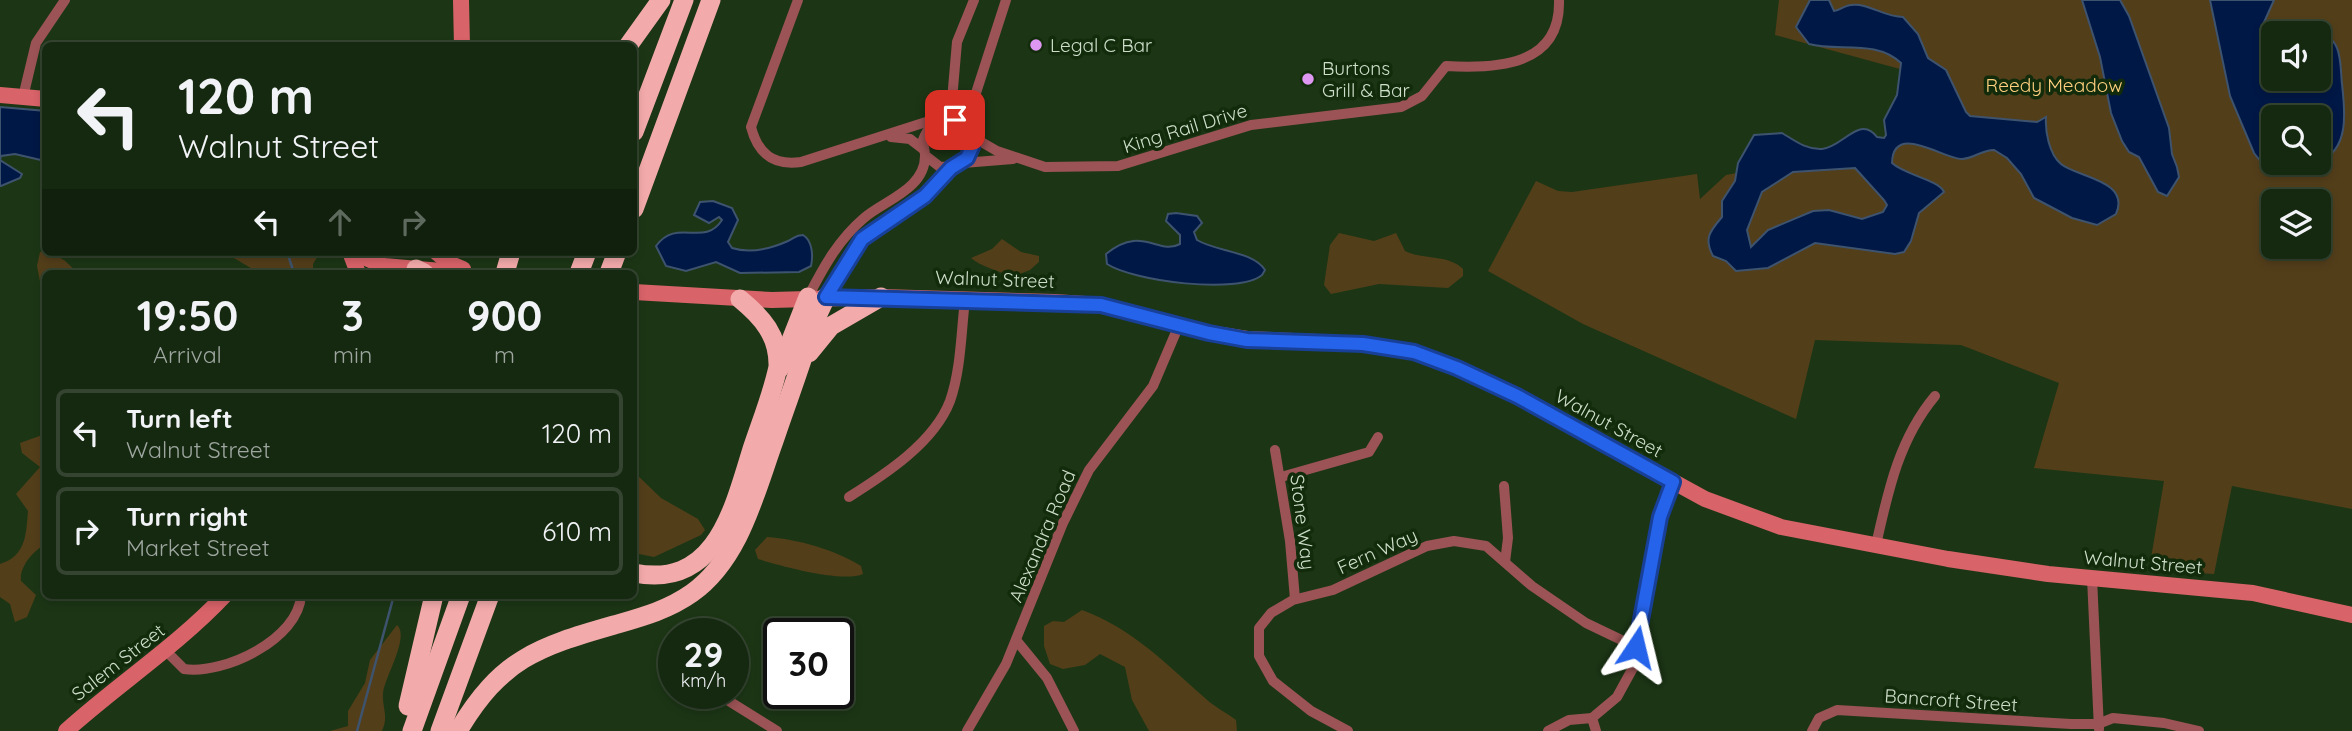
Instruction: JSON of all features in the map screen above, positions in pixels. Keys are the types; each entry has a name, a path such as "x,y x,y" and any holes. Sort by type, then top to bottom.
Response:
{"highway":[{"path":"631,42 661,0"},
{"path":"637,124 684,0"},
{"path":"637,201 711,0"},
{"path":"458,731 476,701 516,661 559,641 659,612 694,592 723,562 743,526 802,363 813,325 817,297"},
{"path":"637,574 652,577 683,571 714,548 732,513 775,382 817,297"},
{"path":"802,363 831,327 881,297"},
{"path":"740,299 758,314 774,340 778,356 775,382"},
{"path":"401,731 433,599"},
{"path":"412,731 460,599"},
{"path":"440,731 489,599"}],"main road":[{"path":"461,0 462,42"},
{"path":"0,96 42,99"},
{"path":"360,256 390,270 415,265 446,270"},
{"path":"441,256 465,270"},
{"name":"Walnut Street","path":"637,292 740,299 881,297 1101,305 1247,340 1363,344 1414,352 1457,368 1517,396 1718,504 1781,527 1948,559 2092,578 2253,593 2352,615"},
{"name":"Salem Street","path":"66,731 102,699 194,629 221,599"}],"street":[{"path":"23,97 36,43 65,0"},
{"path":"798,0 751,127 755,143 770,160 786,164 926,122 955,120 968,131"},
{"path":"817,297 839,244 864,218 904,192 918,177 926,131 938,121 951,100 957,42 974,0"},
{"path":"817,297 862,239 925,196 951,168 963,163 970,152 968,131 1006,0"},
{"name":"King Rail Drive","path":"968,131 1016,159 1045,167 1118,166 1251,125 1401,107 1422,96 1446,66 1479,68 1513,62 1537,53 1553,33 1558,20 1559,0"},
{"path":"877,138 903,137 940,167 951,168"},
{"name":"King Rail Drive","path":"963,163 1016,159"},
{"path":"849,497 876,480 922,440 948,405 954,388 965,300"},
{"name":"Alexandra Road","path":"967,731 1016,640 1063,523 1089,470 1153,386 1178,325"},
{"path":"1876,545 1899,458 1919,416 1935,396"},
{"path":"1281,477 1369,452 1378,438"},
{"name":"Stone Way","path":"1275,450 1281,477 1294,600"},
{"path":"1548,731 1569,720 1596,718 1617,697 1634,667 1660,517 1673,482"},
{"path":"1504,486 1508,538 1505,562"},
{"name":"Fern Way","path":"1348,731 1311,711 1273,681 1259,656 1259,628 1271,613 1294,600 1333,590 1427,547 1454,541 1486,546 1532,586 1586,623 1636,647"},
{"path":"2092,578 2099,727"},
{"path":"166,651 184,669 232,662 274,640 301,607 301,599"},
{"path":"1016,640 1047,678 1074,731"},
{"path":"742,709 777,731"},
{"name":"Bancroft Street","path":"1812,731 1819,718 1837,710 2099,727 2113,718 2164,723 2199,731"},
{"path":"1592,718 1596,731"}],"green space":[{"name":"Reedy Meadow","path":"1779,0 2352,0 2352,509 2232,486 2214,574 2149,570 2164,481 2034,468 2059,383 1961,345 1815,340 1796,419 1583,324 1488,271 1536,181 1558,191 1572,192 1697,174 1700,199 1726,175 1874,148 1900,126 1900,69 1775,35"},
{"path":"1339,233 1374,241 1396,233 1405,251 1457,264 1463,269 1463,276 1448,288 1379,284 1331,294 1324,285 1330,245"},
{"path":"1002,239 1021,252 1039,256 1039,262 1030,270 1011,277 971,258 992,249"},
{"path":"42,251 42,256 56,256 75,270 42,270 42,292 37,266"},
{"path":"231,256 318,256 313,270 254,270"},
{"path":"42,435 42,547 32,555 22,570 21,581 36,595 27,617 15,622 10,604 0,597 0,564 15,556 23,544 28,511 16,494 40,467 22,453 20,443"},
{"path":"637,475 661,498 698,519 705,530 701,535 654,557 637,554"},
{"path":"767,537 828,550 861,566 863,574 827,575 758,559 755,550"},
{"path":"1082,610 1117,627 1148,648 1209,701 1236,720 1237,731 1149,731 1132,700 1125,667 1100,654 1085,665 1063,669 1050,664 1044,646 1044,626 1053,621 1064,622"},
{"path":"397,625 401,638 383,693 385,716 382,731 330,731 348,726 348,711 365,683 370,660"}],"water":[{"path":"1810,0 1829,0 1834,11 1849,5 1858,5 1903,17 1918,34 1928,58 1946,70 1970,116 2037,122 2046,117 2049,142 2057,160 2109,187 2116,194 2119,203 2116,214 2097,225 2072,218 2034,198 2021,174 2007,158 1994,150 1962,159 1921,146 1901,145 1895,151 1892,163 1936,184 1944,192 1919,213 1911,241 1904,252 1895,254 1815,243 1768,268 1736,271 1726,261 1713,256 1709,239 1722,217 1722,201 1735,181 1738,163 1754,135 1782,133 1800,144 1816,149 1830,147 1864,129 1884,138 1884,120 1897,95 1901,63 1891,56 1869,49 1809,44 1796,27","holes":["1855,168 1887,205 1883,212 1862,219 1829,210 1813,211 1768,230 1751,247 1747,230 1762,192 1793,172"]},
{"path":"2082,0 2120,0 2129,16 2169,128 2172,154 2179,177 2167,196 2158,192 2139,157 2129,152 2122,141 2111,113 2100,57"},
{"path":"2210,0 2274,0 2265,21 2261,21 2261,91 2331,91 2331,40 2336,46 2340,61 2344,106 2341,139 2331,154 2331,105 2261,105 2261,162 2254,153 2230,96"},
{"path":"0,107 42,111 42,160 15,154 1,156 0,160"},
{"path":"0,160 22,174 20,178 0,186"},
{"path":"713,201 732,208 738,220 728,242 732,248 760,250 803,235 810,245 811,266 799,272 740,273 716,262 686,271 666,266 656,246 673,234 707,232 715,228 722,220 719,217 709,223 694,215 700,202"},
{"path":"1168,214 1197,216 1202,223 1194,232 1197,240 1252,259 1265,270 1262,275 1250,281 1209,285 1139,276 1107,264 1106,254 1130,241 1172,247 1180,244 1180,235 1166,221"}],"waterway":[{"path":"288,256 293,270"},
{"path":"357,731 393,599"}],"place":[{"name":"Legal C Bar","path":"1036,45"},
{"name":"Burtons Grill & Bar","path":"1308,79"}],"route":[{"path":"955,120 969,131 971,136 972,147 967,158 963,163 951,168 925,196 862,239 826,297 1101,305 1247,340 1363,344 1414,352 1457,368 1517,396 1673,482 1660,517 1636,647"}]}
